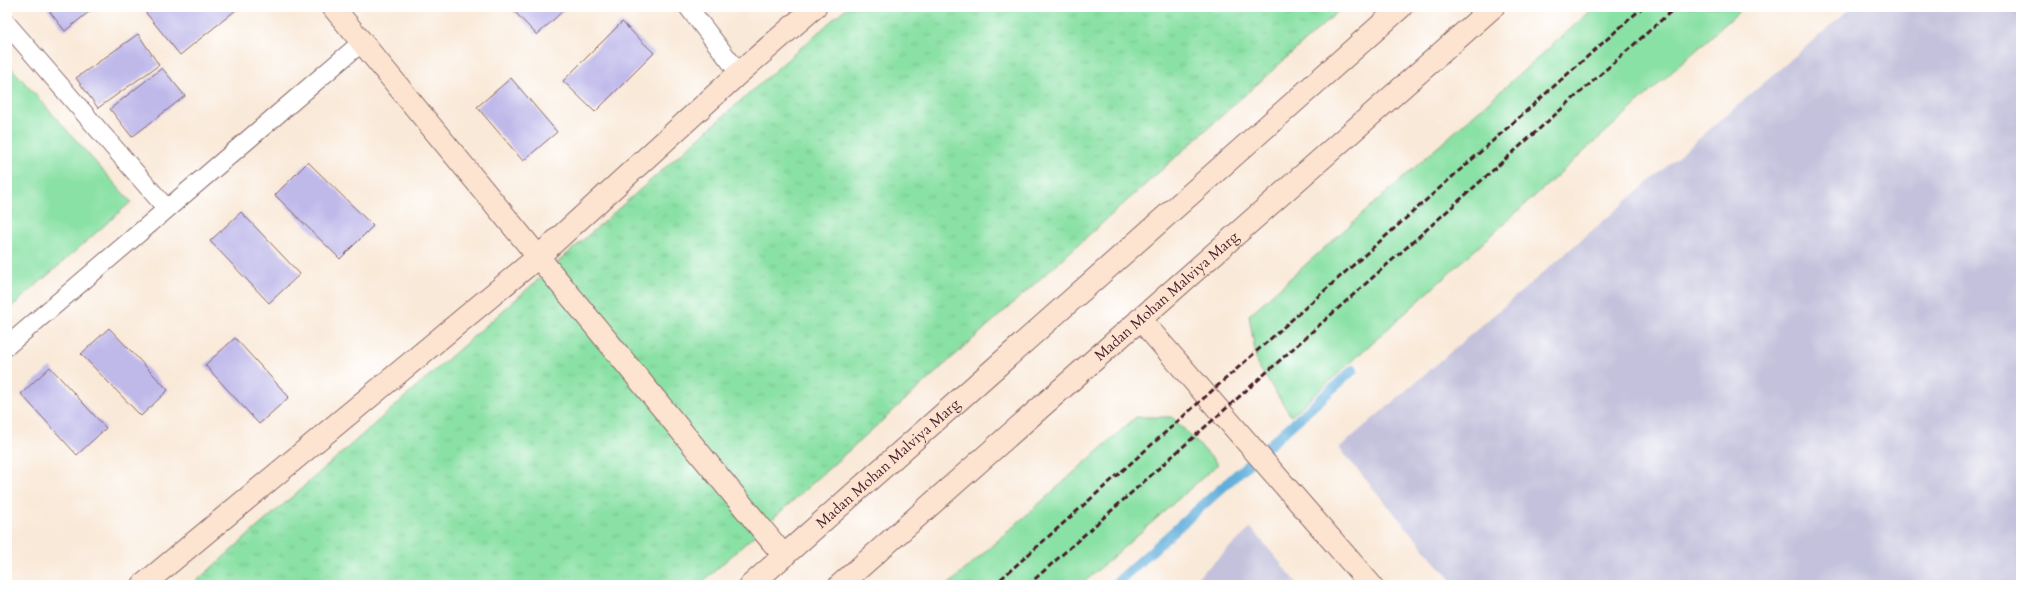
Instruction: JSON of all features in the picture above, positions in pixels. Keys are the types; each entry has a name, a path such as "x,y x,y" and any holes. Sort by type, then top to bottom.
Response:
{"street":[{"path":"333,7 784,556"},
{"path":"143,585 538,257 739,73 815,7"},
{"name":"Madan Mohan Malviya Marg","path":"751,585 1401,7"},
{"name":"Madan Mohan Malviya Marg","path":"840,585 1493,7"},
{"path":"1140,319 1371,585"}],"lane":[{"path":"688,7 739,73"},
{"path":"8,26 167,209"},
{"path":"7,346 362,42"}],"shaded area":[{"path":"1852,7 2021,7 2021,585 1455,585 1339,448"},
{"path":"1251,528 1299,585 1189,585"}],"green space":[{"path":"847,7 1343,7 699,585 192,585"},
{"path":"1595,7 1744,7 1291,416 1257,364 1249,315"},
{"path":"7,63 131,202 7,311"},
{"path":"1136,417 1172,417 1218,464 1081,585 948,585"}],"building":[{"path":"46,7 95,7 65,31"},
{"path":"153,7 234,7 236,10 180,55 146,13"},
{"path":"510,7 567,7 537,35"},
{"path":"622,22 654,53 595,112 563,81"},
{"path":"138,34 159,65 98,108 76,78"},
{"path":"162,68 185,96 132,137 110,109"},
{"path":"511,78 557,132 523,161 477,107"},
{"path":"308,162 373,226 340,259 275,195"},
{"path":"241,212 300,274 269,303 210,241"},
{"path":"109,328 168,390 141,416 81,354"},
{"path":"235,338 289,397 259,424 205,365"},
{"path":"50,367 106,428 77,455 21,394"}],"waterway":[{"path":"1114,585 1353,370"}],"railway":[{"path":"994,585 1643,7"},
{"path":"1028,585 1676,7"}]}
